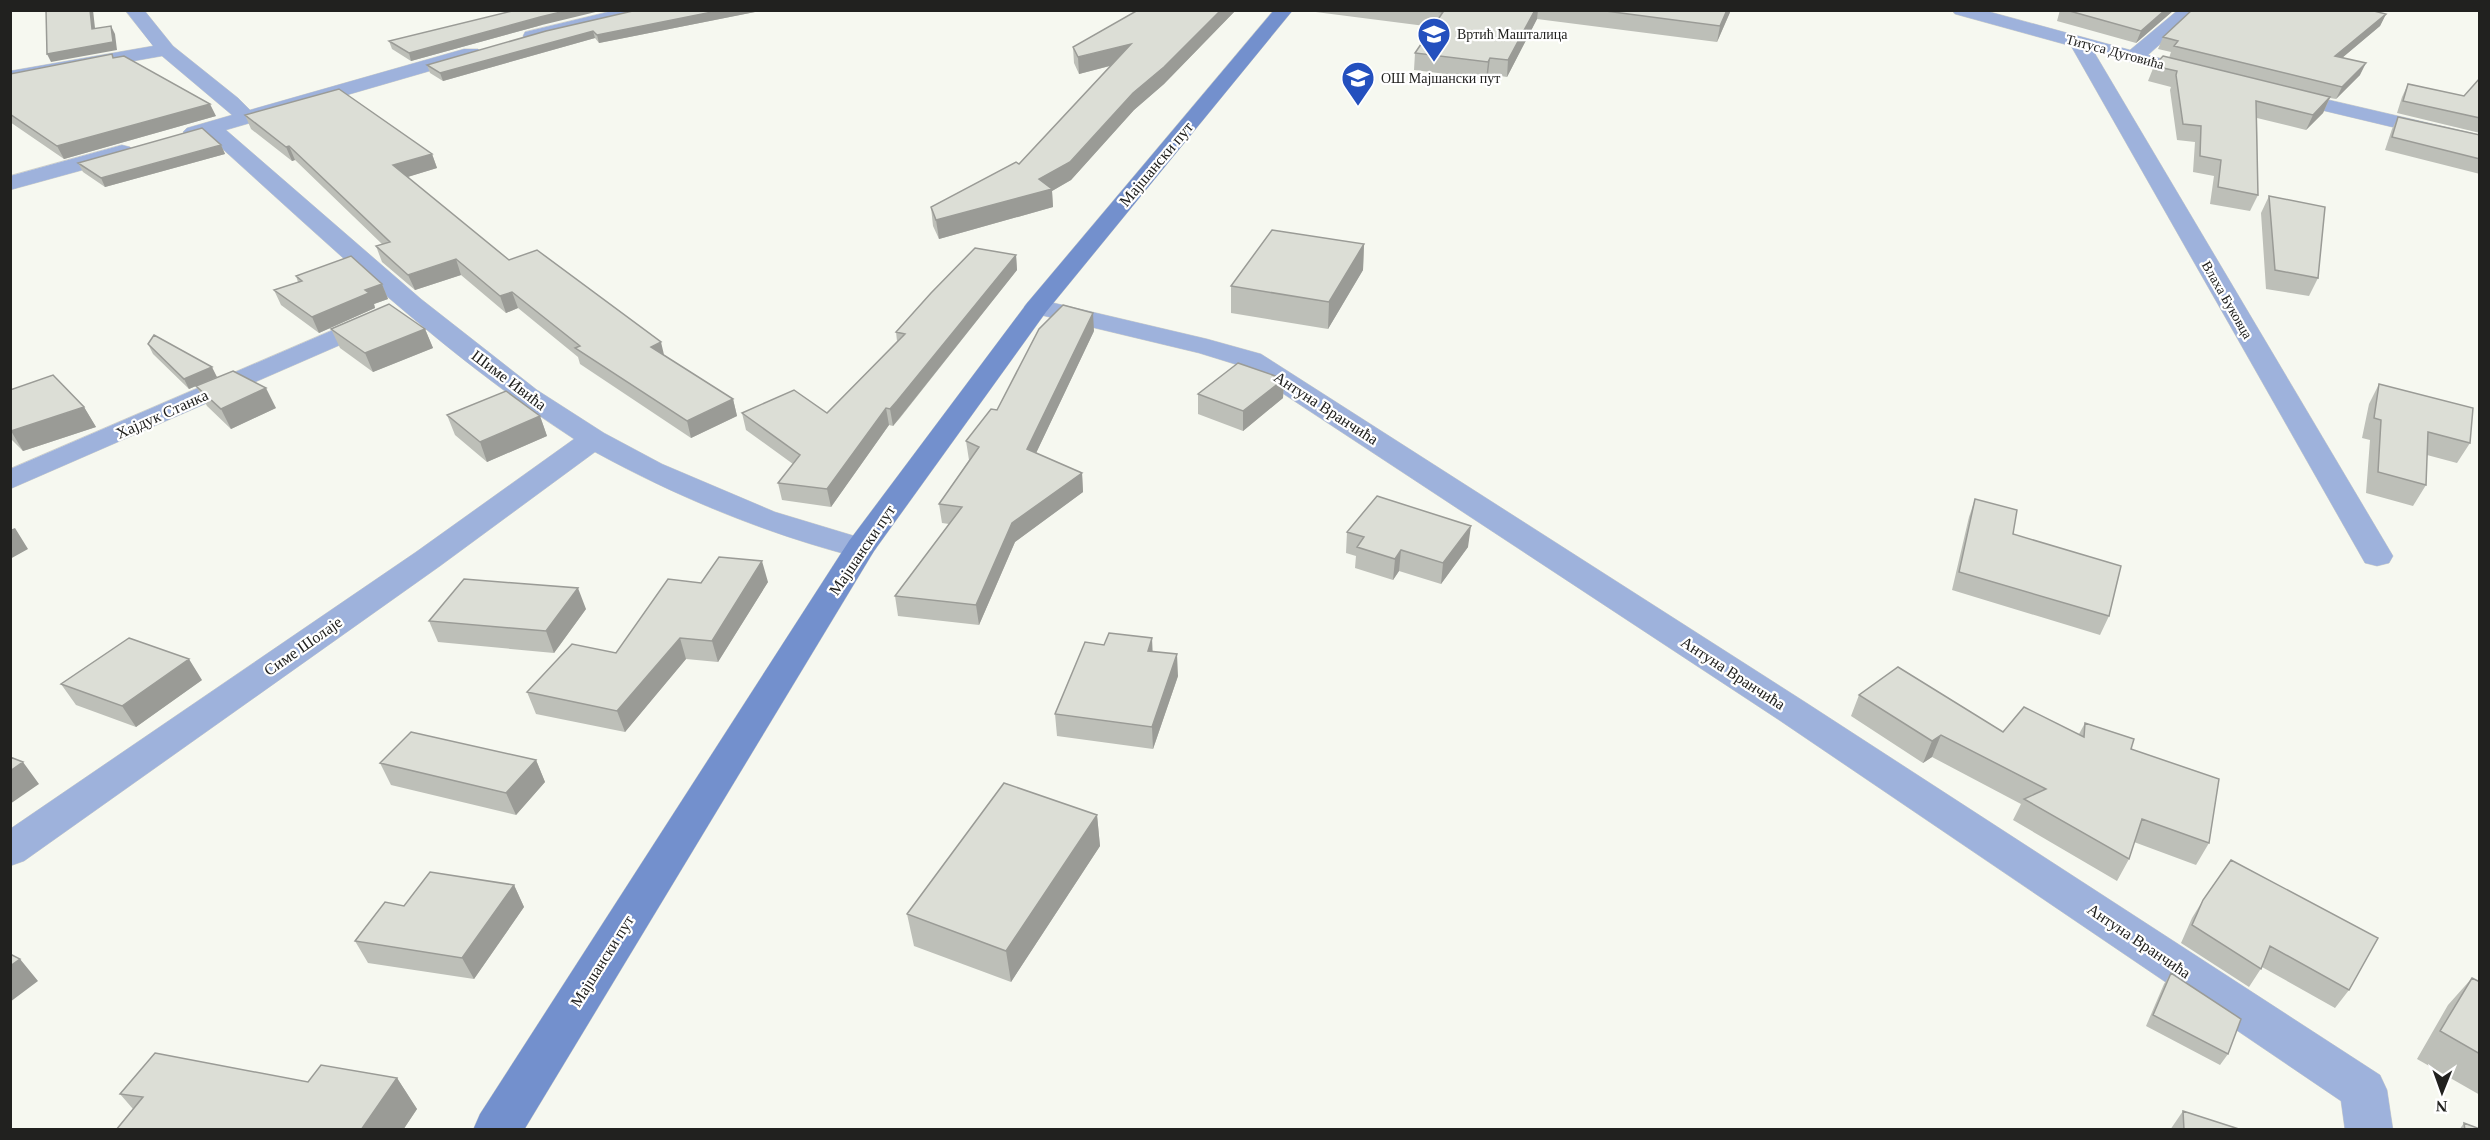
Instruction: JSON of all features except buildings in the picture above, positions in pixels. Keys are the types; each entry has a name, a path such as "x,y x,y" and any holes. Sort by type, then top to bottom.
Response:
{"street":[{"path":"134,10 166,50 231,102 245,117"},
{"path":"508,43 641,10"},
{"name":"Мајшански пут","path":"497,1130 860,548 1037,307 1284,10"},
{"name":"Титуса Дуговића","path":"1961,10 2220,80"},
{"path":"2134,57 2189,10"},
{"name":"Влаха Буковца","path":"2079,43 2377,556"},
{"path":"177,137 486,49"},
{"path":"10,77 166,50"},
{"path":"2265,91 2480,142"},
{"name":"Шиме Ивића","path":"210,128 412,304 527,396 594,439 651,470 764,519 860,548"},
{"path":"10,183 143,146"},
{"name":"Хајдук Станка","path":"10,480 412,304"},
{"name":"Антуна Вранчића","path":"1037,307 1207,346 1251,360 1792,711 2363,1090 2369,1130"},
{"name":"Симе Шолаје","path":"10,850 428,559 594,439"}],"place":[{"name":"Вртић Машталица","path":"1434,63"},
{"name":"ОШ Мајшански пут","path":"1358,107"}]}
